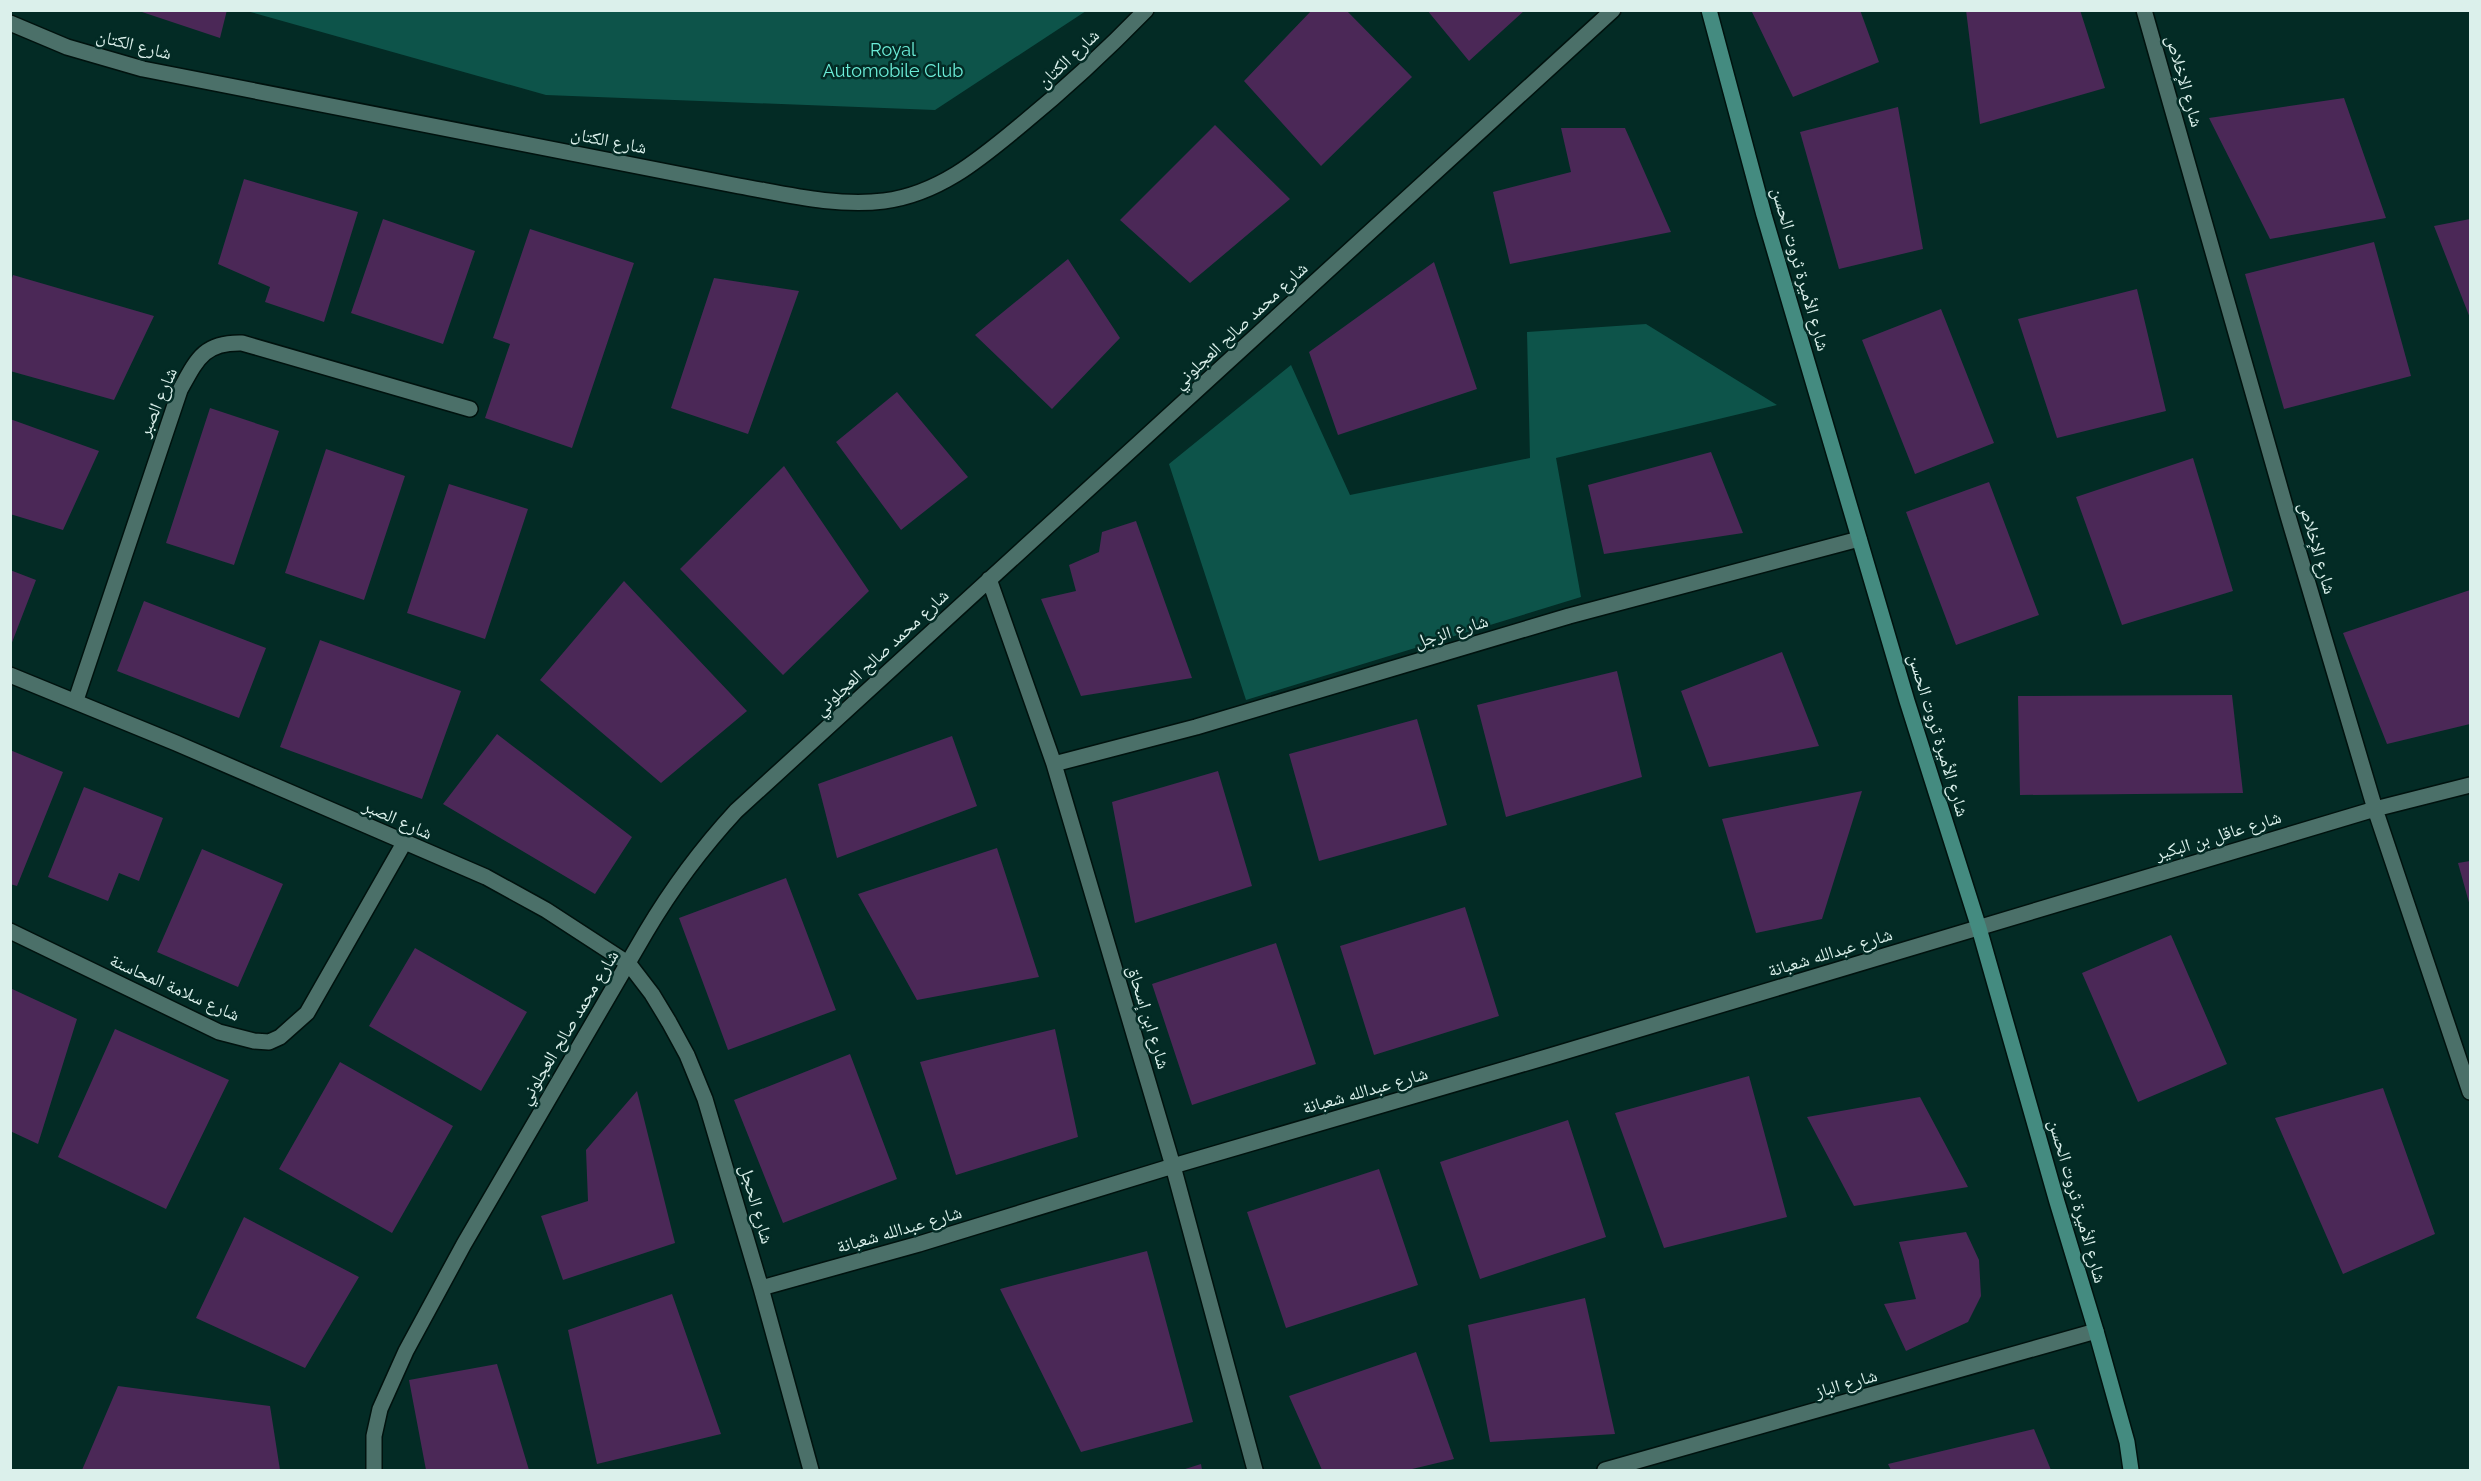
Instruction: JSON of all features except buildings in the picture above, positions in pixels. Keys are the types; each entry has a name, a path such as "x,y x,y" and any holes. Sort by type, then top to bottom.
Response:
{"street":[{"name":"شارع الكتان","path":"10,23 67,47 143,69 738,186 814,199 856,202 883,201 916,194 954,176 979,159 1056,97 1146,10"},
{"name":"شارع محمد صالح العجلوني","path":"374,1470 374,1436 380,1409 406,1351 464,1244 671,891 708,842 729,819 990,579 1117,466 1613,10"},
{"name":"شارع الأميرة ثروت الحسن","path":"1709,10 1764,216 1906,701 1979,928 2096,1332 2127,1442 2132,1470"},
{"name":"شارع الإخلاص","path":"2144,10 2288,516 2375,809 2470,1092"},
{"name":"شارع الصبر","path":"76,700 180,390 202,355 213,346 224,342 242,343 470,409"},
{"name":"شارع الزجل","path":"1054,764 1196,727 1569,616 1859,539"},
{"name":"شارع ابن إسحاق","path":"990,579 1054,764 1173,1166 1255,1470"},
{"name":"شارع الصبر","path":"10,675 76,700 486,877 546,910 629,964"},
{"name":"شارع عاقل بن البكير","path":"1979,928 2375,809 2470,785"},
{"name":"شارع سلامة المحاسنة","path":"10,932 219,1032 254,1041 269,1042 280,1037 306,1013 404,843"},
{"name":"شارع عبدالله شعبانة","path":"761,1288 919,1244 1173,1166 1979,928"},
{"name":"شارع الحجل","path":"629,964 652,994 669,1022 696,1077 729,1178 761,1288 810,1470"},
{"name":"شارع الباز","path":"1605,1470 2096,1332"}],"green space":[{"name":"Royal Automobile Club","path":"247,11 1086,11 935,110 546,95"},
{"path":"1646,324 1777,405 1556,458 1581,597 1246,700 1169,464 1291,365 1350,495 1530,458 1527,332"}]}
